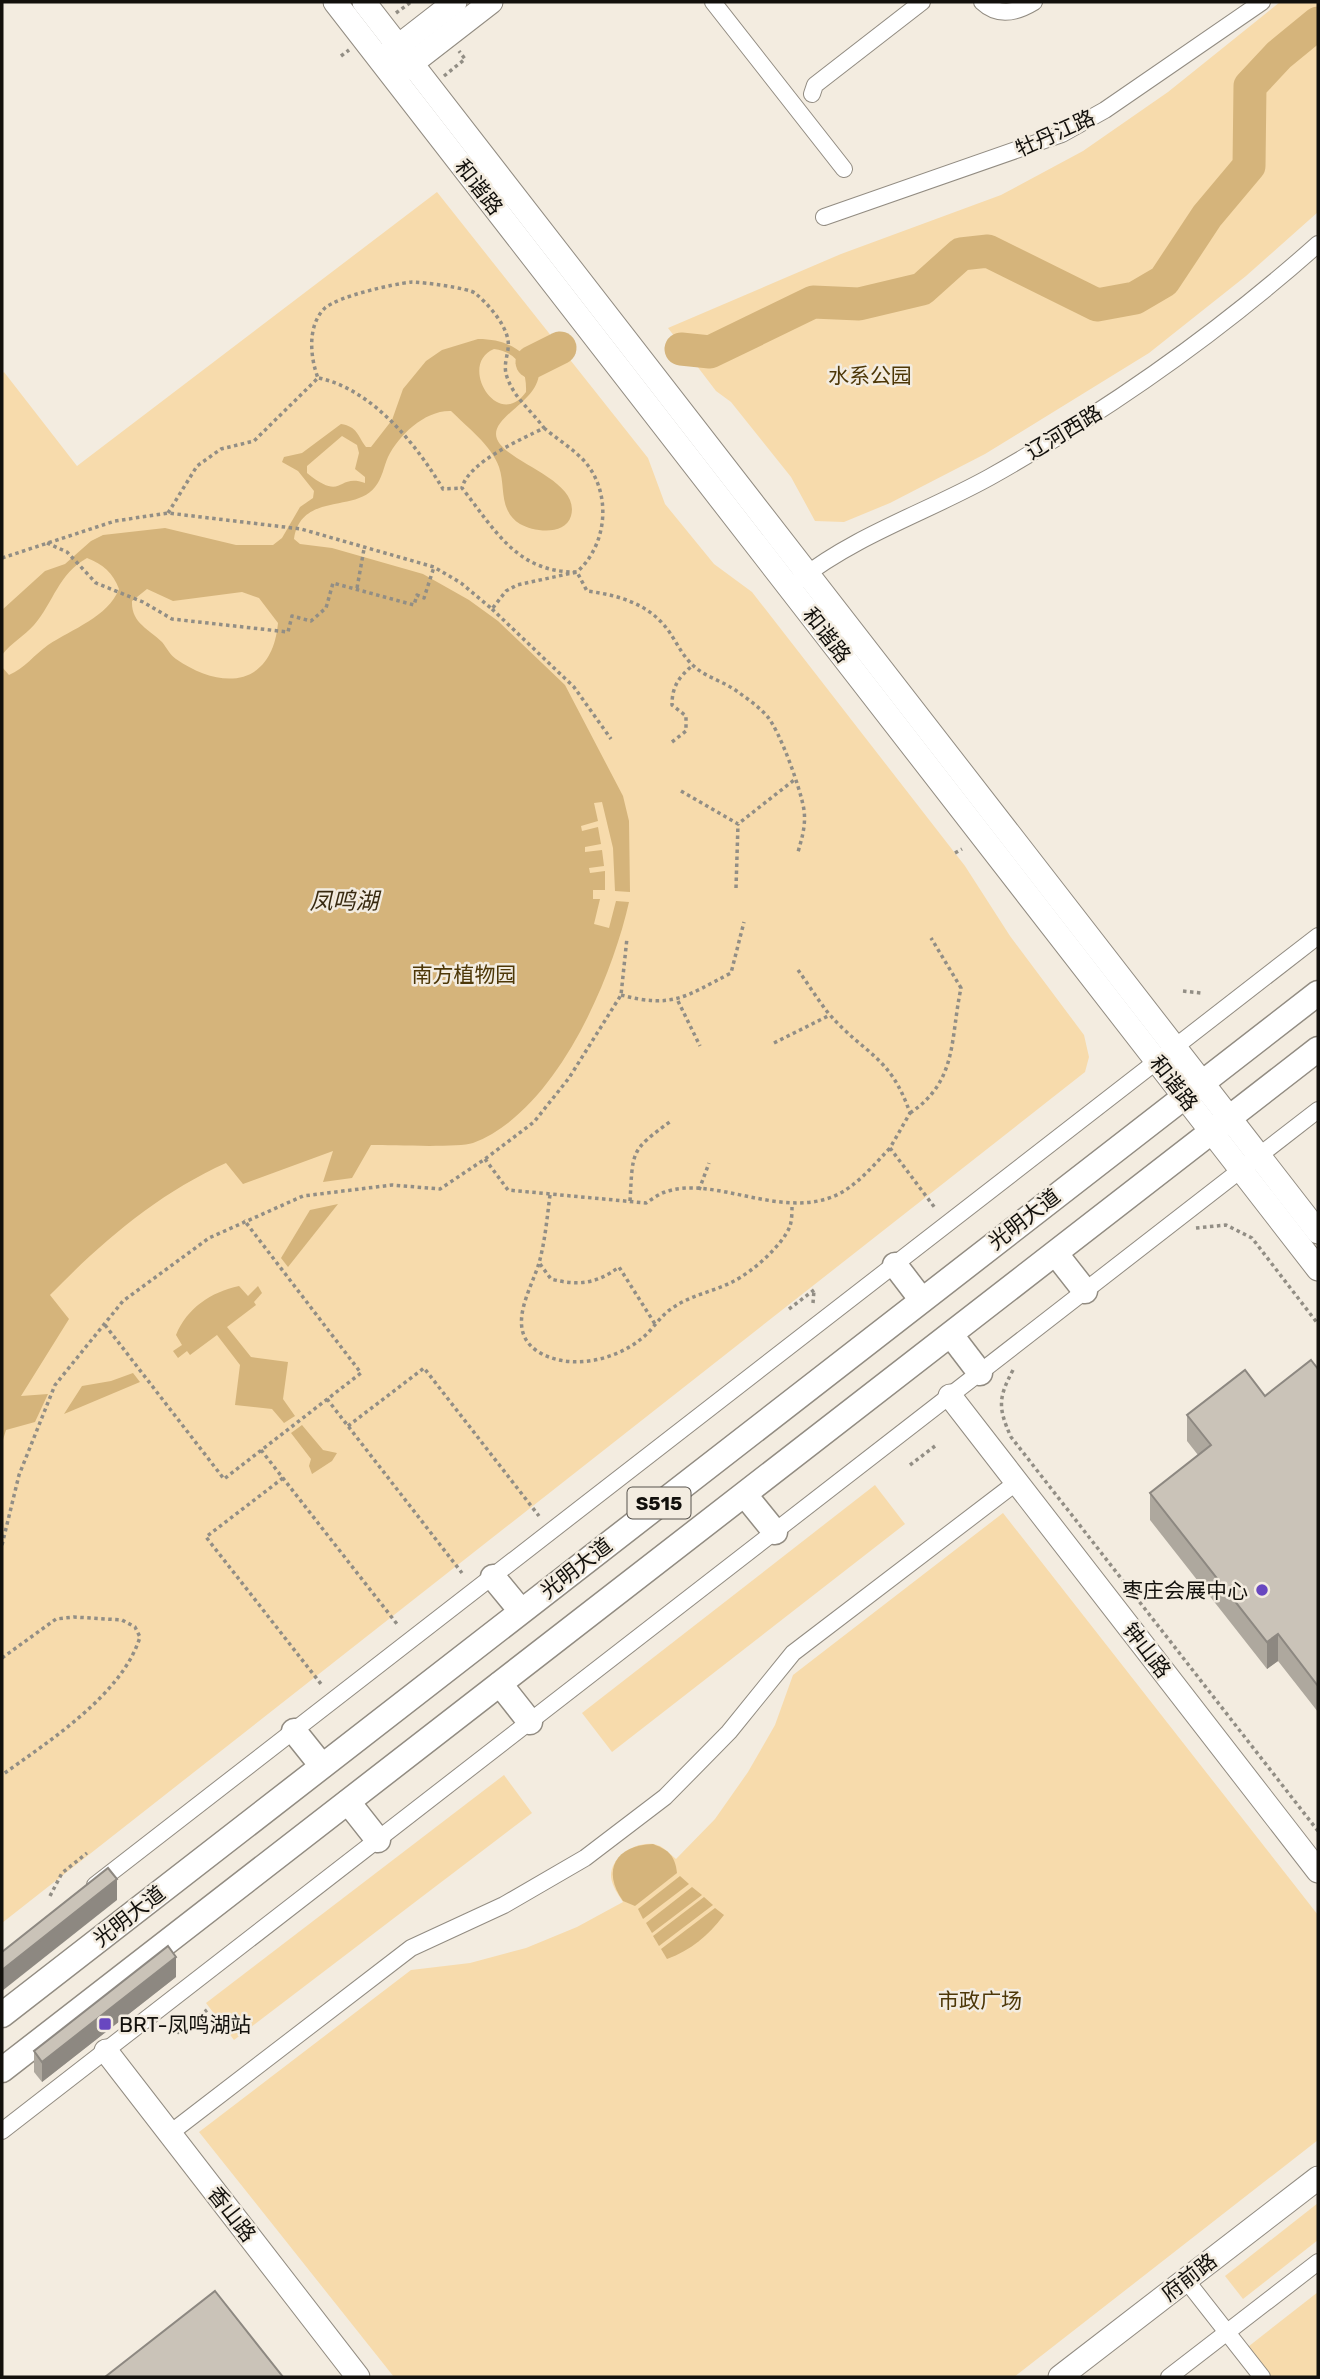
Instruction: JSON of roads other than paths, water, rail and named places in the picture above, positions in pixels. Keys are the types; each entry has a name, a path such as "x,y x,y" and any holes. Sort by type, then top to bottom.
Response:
{"main road":[{"name":"和谐路","path":"335,2 396,62 1221,1125 1251,1163 1318,1232"},
{"name":"和谐路","path":"364,2 396,62"},
{"path":"396,62 454,2"},
{"path":"396,62 491,2"},
{"name":"光明大道","path":"2,2015 1318,993"},
{"name":"光明大道","path":"2,2070 1318,1049"},
{"name":"和谐路","path":"1251,1163 1318,1269"},
{"path":"1056,1254 1086,1291"},
{"path":"895,1265 921,1299"},
{"path":"951,1335 980,1373"},
{"name":"钟山路","path":"950,1396 1318,1871"},
{"path":"745,1494 775,1532"},
{"path":"493,1577 521,1611"},
{"path":"500,1684 530,1722"},
{"path":"294,1731 322,1766"},
{"path":"348,1802 378,1840"},
{"name":"香山路","path":"106,2051 358,2377"},
{"name":"府前路","path":"1060,2377 1318,2178"}],"street":[{"path":"713,2 844,169"},
{"path":"812,94 814,85 922,2"},
{"path":"982,2 996,12 1008,12 1034,2"},
{"name":"牡丹江路","path":"824,217 1062,134 1105,110 1262,2"},
{"name":"辽河西路","path":"798,580 837,552 957,495 1108,405 1227,319 1318,244"},
{"name":"光明大道","path":"78,1899 1318,936"},
{"path":"2,2131 1318,1110"},
{"path":"169,2134 411,1948 504,1905 585,1858 655,1805 729,1732 793,1653 1017,1482"},
{"path":"1169,2377 1318,2262"},
{"path":"1186,2280 1262,2377"}],"water":[{"name":"凤鸣湖","path":"478,339 488,339 505,343 520,351 539,371 533,390 503,420 496,434 500,444 509,453 552,480 564,491 571,502 568,522 556,529 541,530 526,527 513,518 508,512 496,459 451,411 432,415 414,425 393,449 375,487 366,495 317,509 307,515 299,524 294,539 300,544 332,548 423,574 469,600 498,621 565,685 623,796 629,821 630,892 615,891 613,848 602,802 594,803 598,821 581,826 582,831 598,827 601,844 585,847 585,852 602,850 604,866 589,868 590,873 605,871 605,890 593,890 593,899 600,899 594,924 609,928 616,901 629,902 609,969 575,1041 554,1074 529,1104 503,1127 465,1145 371,1145 352,1178 323,1182 333,1151 243,1184 226,1163 177,1189 110,1238 50,1295 69,1319 21,1396 48,1394 35,1422 6,1430 2,1443 2,667 9,675 20,669 48,645 98,615 114,599 119,589 107,570 87,558 69,572 34,625 2,655 2,610 45,571 65,564 91,541 103,535 165,528 236,545 273,545 282,538 300,507 313,498 314,491 298,471 282,462 284,457 302,453 341,424 354,429 366,447 371,447 392,420 403,389 426,361 442,350","holes":["494,349 515,358 523,370 526,392 515,402 504,404 494,400 480,380 479,368 484,357","342,436 357,445 359,453 355,469 365,477 365,483 349,481 339,486 328,486 307,473 307,466","147,589 173,601 242,592 259,598 278,623 274,644 266,660 255,671 242,677 227,679 210,676 174,657 134,615 132,601"]},
{"path":"338,1204 288,1267 281,1258 310,1210"},
{"path":"239,1286 248,1296 258,1286 262,1293 254,1302 256,1305 227,1327 251,1357 288,1362 283,1399 295,1416 284,1423 272,1409 235,1405 240,1365 217,1335 190,1355 187,1351 178,1358 173,1351 182,1345 176,1335 193,1309 219,1292"},
{"path":"133,1373 140,1382 64,1414 82,1386 111,1381"},
{"path":"302,1425 323,1450 337,1453 332,1461 312,1474 309,1466 311,1459 291,1433"},
{"path":"653,1844 670,1854 677,1873 635,1906 623,1901 616,1890 613,1870 621,1854 640,1845"},
{"path":"680,1876 689,1884 643,1919 638,1909"},
{"path":"692,1887 702,1895 652,1933 646,1923"},
{"path":"704,1897 713,1905 659,1946 653,1936"},
{"path":"715,1908 724,1915 712,1929 691,1947 667,1959 661,1949"}],"waterway":[{"path":"681,349 710,352 813,302 859,304 922,289 961,254 988,251 1097,305 1135,298 1164,281 1207,216 1249,166 1250,86 1279,55 1318,23"},
{"path":"532,362 560,348"}],"place":[{"name":"枣庄会展中心","path":"1262,1590"},
{"name":"BRT-凤鸣湖站","path":"105,2024"}],"park label":[{"name":"水系公园","path":"870,375"},
{"name":"南方植物园","path":"464,974"},
{"name":"市政广场","path":"980,2000"}]}
